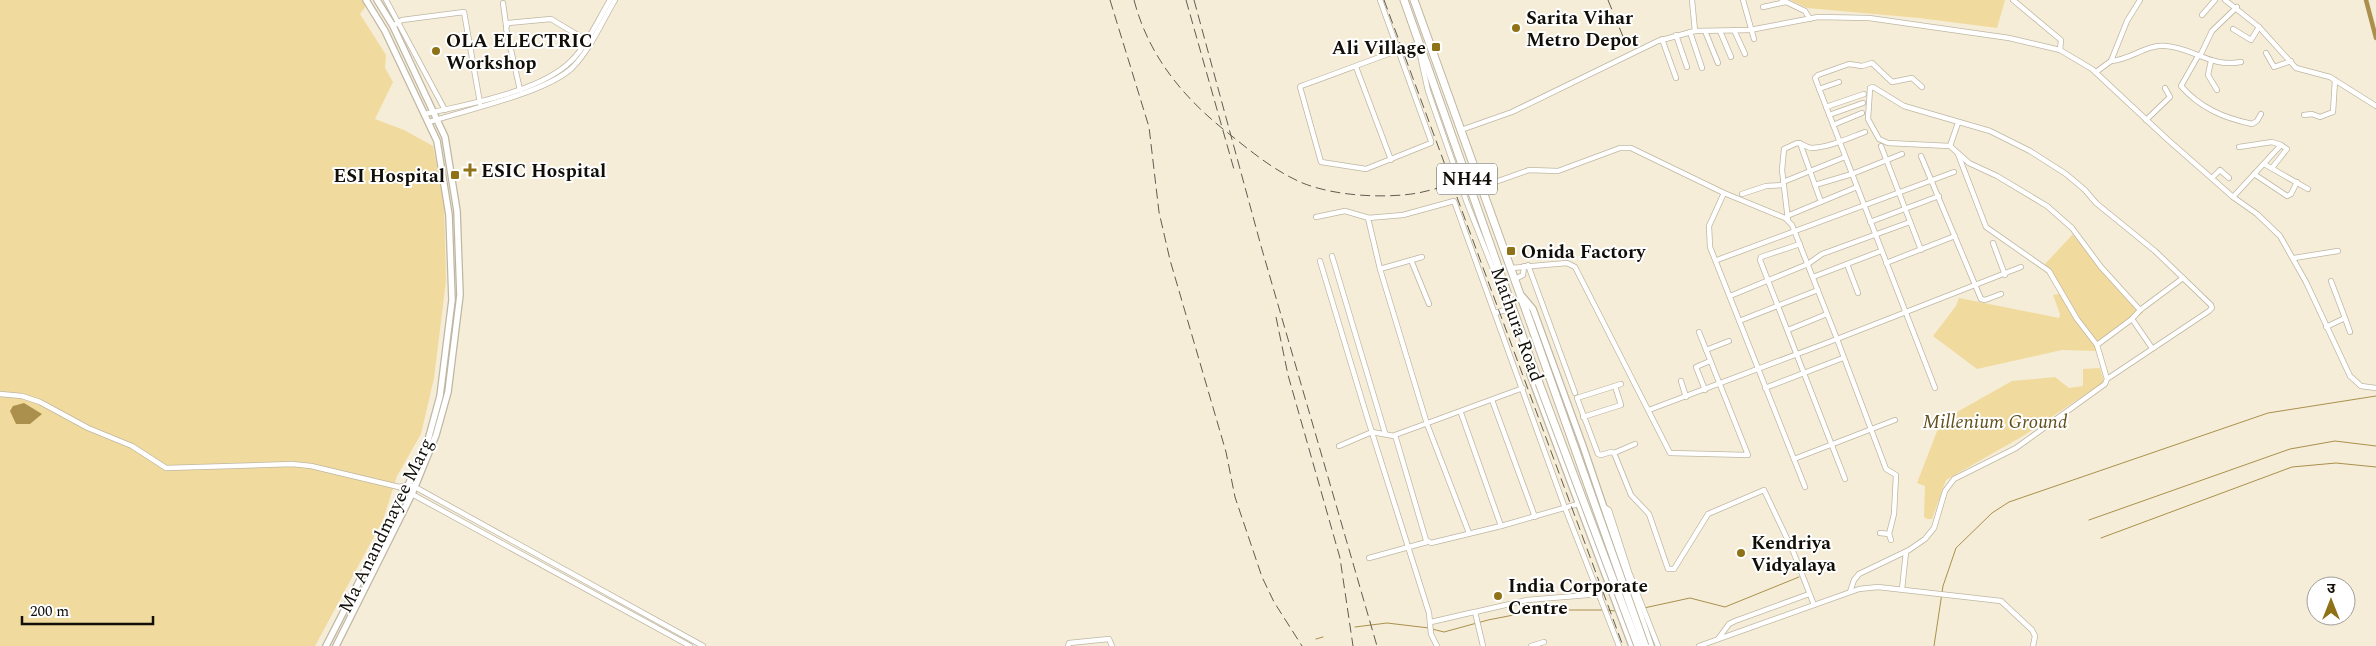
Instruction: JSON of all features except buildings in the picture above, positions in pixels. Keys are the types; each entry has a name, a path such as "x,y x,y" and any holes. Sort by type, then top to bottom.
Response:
{"highway":[{"name":"Mathura Road","path":"1404,0 1505,291 1634,646"},
{"name":"Mathura Road","path":"1414,0 1648,644"}],"main road":[{"name":"Ma Anandmayee Marg","path":"326,646 405,492 428,440 440,396 452,300 452,256 446,190 437,141 385,31 366,0"},
{"name":"Ma Anandmayee Marg","path":"336,646 412,494 436,435 448,392 460,295 457,211 447,146 438,119 393,26 376,0"},
{"name":"Mathura Road","path":"1520,294 1533,309 1638,607 1648,644"},
{"name":"Mathura Road","path":"1530,358 1530,374 1578,504 1634,646"},
{"path":"1634,646 1648,644"}],"street":[{"path":"386,0 448,116"},
{"path":"520,92 564,67 576,57 610,0"},
{"path":"425,114 480,103 520,92 558,78 573,67 615,0"},
{"path":"1380,0 1398,50 1431,141 1391,160 1363,169 1323,163 1320,160 1300,87 1356,67 1398,50 1418,43"},
{"path":"1692,0 1692,32 1702,68"},
{"path":"1743,0 1754,39"},
{"path":"2013,0 2061,40 2060,50"},
{"path":"2111,61 2127,21 2140,0"},
{"path":"2202,16 2215,0"},
{"path":"2225,0 2237,7 2260,27 2299,69 2319,72 2376,106"},
{"path":"1763,7 1784,1 1805,11 1810,19"},
{"path":"503,3 520,92"},
{"path":"2237,7 2212,31 2181,86 2204,108 2238,121 2255,123 2261,114"},
{"path":"393,26 399,22 462,12 466,14 480,103"},
{"path":"1461,130 1512,112 1662,39 1692,32 1750,30 1829,17 1888,20 2009,38 2060,50 2096,72 2146,120 2233,197 2257,214 2280,236 2294,258 2350,376 2362,386 2376,388"},
{"path":"506,25 551,19 586,40"},
{"path":"2233,29 2251,40 2260,27"},
{"path":"1734,30 1745,54"},
{"path":"1705,31 1718,63"},
{"path":"1720,31 1731,57"},
{"path":"1676,35 1687,67"},
{"path":"1662,39 1676,78"},
{"path":"2096,72 2111,61 2121,60 2144,50 2160,46 2174,47 2225,65 2241,62"},
{"path":"2266,53 2274,68 2291,61"},
{"path":"2211,61 2208,75 2217,90"},
{"path":"1922,87 1912,78 1890,81 1872,63 1862,66 1849,64 1818,75 1815,78 1935,388"},
{"path":"1356,67 1391,160"},
{"path":"2304,115 2314,114 2320,117 2334,112 2335,80"},
{"path":"1819,89 1839,82"},
{"path":"1850,592 1854,580 1859,574 1906,552 1925,539 1934,528 1949,484 2016,448 2105,384 2108,379 2212,308 2155,251 2096,203 2085,190 2066,174 2004,138 1990,132 1904,106 1873,88 1869,90 1868,119 1876,136 1882,142 1950,146 1969,163 2022,190 2064,219 2101,267 2140,310"},
{"path":"2146,120 2170,97 2165,88"},
{"path":"1826,107 1864,94"},
{"path":"429,122 480,103"},
{"path":"1829,116 1863,103"},
{"path":"1833,125 1862,113"},
{"path":"1950,146 1958,123"},
{"path":"1866,132 1839,142 1811,148 1800,143 1784,149 1783,184 1788,218 1808,264 1886,469 1896,475 1894,514 1889,534 1891,540"},
{"path":"2239,147 2272,142 2281,144 2287,149 2272,168"},
{"path":"1800,143 1821,202"},
{"path":"2233,197 2281,144"},
{"path":"1881,146 1920,250"},
{"path":"1481,187 1529,170 1561,170 1620,148 1626,148 1724,192 1788,218 1857,187"},
{"path":"1815,185 1852,174 1902,154"},
{"path":"1958,154 1986,227 2049,272 2077,319 2097,345 2108,379"},
{"path":"1921,156 1983,300 2001,294"},
{"path":"1742,194 1766,186 1783,184 1845,157"},
{"path":"2264,164 2308,189"},
{"path":"2212,178 2220,170 2230,178"},
{"path":"1717,260 1954,172"},
{"path":"2254,174 2287,196 2291,194 2297,182"},
{"path":"1724,192 1709,226 1710,247 1717,260 1765,388 1806,488"},
{"path":"1870,222 1938,196"},
{"path":"1316,217 1345,211 1369,218 1403,215 1454,201 1565,508 1619,646"},
{"path":"1369,218 1380,269 1427,424 1469,533"},
{"path":"1730,296 1808,264 1822,254 1910,222"},
{"path":"1886,263 1955,236"},
{"path":"1993,243 2005,275"},
{"path":"1800,244 1760,258 1845,479"},
{"path":"1813,277 1881,251"},
{"path":"2294,258 2338,251"},
{"path":"1332,256 1384,433"},
{"path":"1380,269 1422,257"},
{"path":"1412,260 1428,304"},
{"path":"1320,261 1409,546 1437,646"},
{"path":"1511,268 1567,263 1575,267 1670,453 1748,455 1699,332"},
{"path":"1847,264 1858,293"},
{"path":"1514,279 1523,275 1526,266"},
{"path":"1526,266 1574,394"},
{"path":"1649,410 2005,275 2021,267"},
{"path":"2097,345 2183,278"},
{"path":"2331,281 2350,332"},
{"path":"1739,321 1818,290"},
{"path":"1496,313 1512,308"},
{"path":"1788,330 1827,314"},
{"path":"2326,327 2345,318"},
{"path":"2132,319 2152,348"},
{"path":"1706,350 1729,341"},
{"path":"1765,388 1843,358"},
{"path":"1705,390 1696,366 1710,361"},
{"path":"1681,381 1686,397"},
{"path":"1621,384 1577,398 1598,454 1614,453 1634,444"},
{"path":"1584,417 1621,406 1615,386"},
{"path":"1338,446 1372,432 1394,436 1523,388"},
{"path":"0,394 22,396 40,402 93,431 132,446 166,468 292,464 311,466 399,487 408,485 415,487 703,646"},
{"path":"1492,400 1535,517"},
{"path":"1461,412 1502,526"},
{"path":"1794,459 1895,420"},
{"path":"1394,436 1427,542"},
{"path":"1614,453 1631,495 1649,514 1669,570 1673,570 1676,567 1708,514 1764,490 1793,550 1814,606"},
{"path":"399,487 405,492 412,494 690,646"},
{"path":"1369,558 1409,546 1502,526 1578,504"},
{"path":"1880,533 1889,534"},
{"path":"1902,589 1906,552"},
{"path":"1700,646 1850,592 1878,587 2001,601 2032,630 2034,636 2033,646"},
{"path":"1431,626 1527,600 1600,594"},
{"path":"1718,639 1729,624 1735,621 1810,594"},
{"path":"1638,607 1645,614 1658,646"},
{"path":"1474,614 1483,646"},
{"path":"1068,646 1070,643 1109,638 1112,646"},
{"path":"1531,646 1544,642"}],"green space":[{"path":"0,0 363,0 366,6 360,14 386,55 385,68 393,82 375,119 404,130 433,146 444,204 446,281 434,378 421,434 397,476 383,520 315,646 0,646"},
{"path":"1790,0 2005,0 1997,28 1919,18 1807,8"},
{"path":"2075,232 2143,313 2095,344 2096,351 2062,350 1977,369 1933,336 1956,306 1959,298 2059,318 2060,314 2053,295 2059,294 2045,264"},
{"name":"Millenium Ground","path":"2100,368 2104,382 2023,436 1946,480 1932,519 1924,517 1925,486 1917,483 1941,421 2012,381 2055,377 2069,388 2083,386 2083,369"}],"shaded area":[{"path":"24,403 42,414 30,424 16,424 10,411 13,406"}],"waterway":[{"path":"2366,0 2376,38"},
{"path":"1934,646 1943,586 1956,548 1992,513 2009,502 2268,413 2376,396"},
{"path":"2089,520 2290,449 2335,441 2376,446"},
{"path":"2101,538 2292,467 2336,463 2376,467"},
{"path":"1644,608 1690,598 1725,607 1799,577"},
{"path":"1432,629 1444,632 1488,620 1539,610 1603,610"},
{"path":"1607,610 1615,611"},
{"path":"1355,627 1387,623 1429,628"},
{"path":"1316,639 1323,637"}],"railway":[{"path":"1110,0 1149,127 1159,212 1170,260 1226,452 1235,497 1262,577 1274,602 1302,646"},
{"path":"1134,0 1140,20 1157,56 1193,102 1268,164 1298,181 1341,193 1389,196 1427,191 1490,169"},
{"path":"1186,0 1235,173"},
{"path":"1194,0 1261,246 1377,646"},
{"path":"1384,0 1623,646"},
{"path":"1608,0 1624,39"},
{"path":"1276,317 1288,375 1340,558 1353,646"}],"place":[{"name":"Sarita Vihar Metro Depot","path":"1516,28"},
{"name":"Ali Village","path":"1436,47"},
{"name":"OLA ELECTRIC Workshop","path":"436,51"},
{"name":"ESIC Hospital","path":"470,170"},
{"name":"ESI Hospital","path":"455,175"},
{"name":"Onida Factory","path":"1511,251"},
{"name":"Kendriya Vidyalaya","path":"1741,553"},
{"name":"India Corporate Centre","path":"1498,596"}]}
